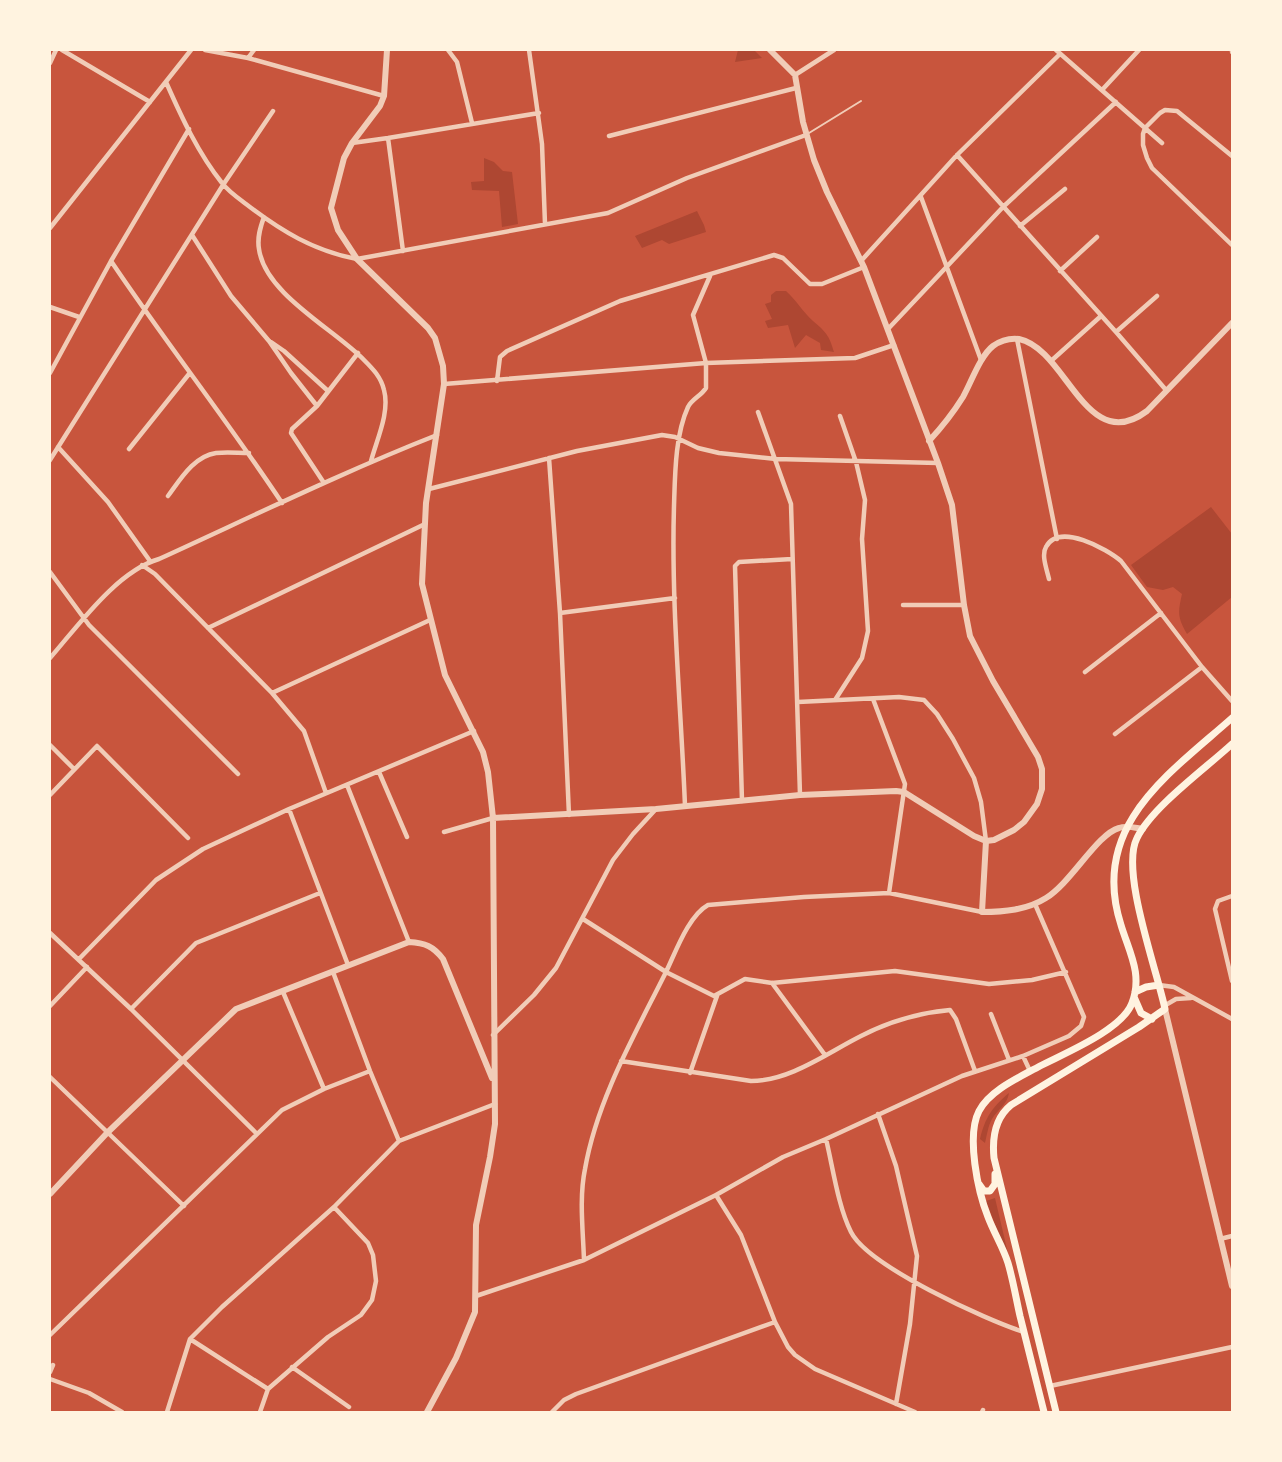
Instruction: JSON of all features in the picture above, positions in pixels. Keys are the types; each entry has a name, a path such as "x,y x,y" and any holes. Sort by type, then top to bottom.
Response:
{"main road":[{"path":"1044,1413 1008,1263 987,1216 978,1182 973,1143 975,1123 979,1111 990,1097 1030,1071 1100,1034 1127,1012 1134,995 1137,975 1135,963 1120,924 1115,891 1115,868 1120,843 1127,826 1154,788 1233,718"},
{"path":"978,1182 984,1191 994,1188 993,1140 1003,1111 1152,1018 1164,1007 1136,896 1132,854 1136,839 1158,810 1233,744"},
{"path":"1134,995 1146,987 1159,986"},
{"path":"1134,995 1141,1013 1152,1018"},
{"path":"994,1158 1056,1413"}],"street":[{"path":"50,63 56,50"},
{"path":"62,50 150,102"},
{"path":"50,228 191,50"},
{"path":"205,50 248,58 384,96"},
{"path":"248,58 254,50"},
{"path":"387,50 384,96 373,117 352,143 339,170 331,208 338,230 357,259 428,328 439,350 444,384 424,524 421,575 430,620 448,685 474,731 486,762 493,818 495,1124 476,1233 476,1296 470,1326 427,1413"},
{"path":"448,50 457,62 472,123"},
{"path":"529,50 539,112 545,224"},
{"path":"444,832 493,818 656,809 858,791 904,792 974,836 986,841 994,840 1014,830 1032,813 1042,789 1042,770 1038,757 970,636 952,505 938,463 862,264 827,192 806,135 795,75 770,50"},
{"path":"795,75 834,50"},
{"path":"1056,50 1162,143"},
{"path":"1102,90 1138,50"},
{"path":"497,381 500,357 507,351 620,301 710,276 774,255 783,258 802,279 810,284 822,284 862,264 957,155 1060,54"},
{"path":"166,82 189,129 223,185 264,218 314,248 357,259 608,213 687,178 806,135"},
{"path":"609,136 796,88"},
{"path":"888,329 1003,207 1116,102"},
{"path":"1233,156 1177,111 1165,110 1160,113 1145,128 1143,134 1143,146 1152,168 1233,245"},
{"path":"50,460 223,185 273,111"},
{"path":"352,143 539,112"},
{"path":"50,373 79,317 189,129"},
{"path":"388,138 404,250"},
{"path":"957,155 1166,390"},
{"path":"1020,226 1065,189"},
{"path":"921,197 982,362"},
{"path":"264,218 258,236 258,248 265,269 297,304 358,353 381,379 384,390 384,413 371,461"},
{"path":"192,236 231,296 269,341 317,406"},
{"path":"1060,271 1097,237"},
{"path":"111,261 144,311 249,453 282,503"},
{"path":"686,806 675,598 675,474 688,406 706,388 706,363 693,315 710,276"},
{"path":"1116,332 1157,296"},
{"path":"50,308 79,317"},
{"path":"1051,361 1101,316"},
{"path":"929,441 954,412 982,362 994,346 1005,340 1017,339 1039,350 1051,361 1080,399 1107,421 1119,422 1138,417 1233,323"},
{"path":"1017,339 1057,539"},
{"path":"269,341 285,351 328,391"},
{"path":"444,384 706,363 855,358 894,345"},
{"path":"324,483 291,433 292,429 317,406 358,353"},
{"path":"129,449 189,374"},
{"path":"758,412 791,504 800,795"},
{"path":"835,700 862,658 868,632 862,539 865,500 856,462 840,416"},
{"path":"50,658 125,577 142,565 371,461 437,435"},
{"path":"429,489 549,458 662,435 680,439 707,451 776,459 938,463"},
{"path":"58,447 108,502 150,561"},
{"path":"168,496 190,468 207,455 249,453"},
{"path":"549,458 560,613 569,815"},
{"path":"208,628 424,524"},
{"path":"1049,579 1045,549 1050,542 1073,537 1109,550 1121,561 1202,667 1233,701"},
{"path":"742,801 734,568 739,562 792,560"},
{"path":"142,565 154,574 272,693 304,732 326,793"},
{"path":"50,572 84,619 238,774"},
{"path":"560,613 675,598"},
{"path":"903,605 964,605"},
{"path":"1085,672 1161,613"},
{"path":"272,693 430,620"},
{"path":"1114,734 1202,667"},
{"path":"798,702 920,698 937,714 974,778 981,802 986,841 982,912"},
{"path":"873,699 904,777 904,792 889,893"},
{"path":"79,959 144,890 170,869 223,838 474,731"},
{"path":"50,746 74,769"},
{"path":"50,795 97,746 188,838"},
{"path":"379,772 407,837"},
{"path":"347,784 409,942"},
{"path":"289,809 348,965"},
{"path":"493,1035 545,983 556,968 613,860 656,809"},
{"path":"584,1260 582,1207 584,1170 591,1139 621,1061 695,916 708,905 889,893 982,912 1001,912 1035,904 1058,889 1112,831 1127,826 1143,829"},
{"path":"131,1009 196,943 320,893"},
{"path":"1233,896 1218,901 1215,909 1233,981"},
{"path":"476,1296 584,1260 716,1195 783,1157 975,1071 1023,1056 1077,1031 1084,1017 1035,904"},
{"path":"583,919 666,972 715,996"},
{"path":"50,933 131,1009 256,1133"},
{"path":"50,1194 107,1133 236,1009 409,942 420,942 431,946 443,959 493,1081"},
{"path":"50,1006 87,967"},
{"path":"690,1073 715,996 745,979 772,983 895,971 989,984 1014,983 1066,972"},
{"path":"333,972 399,1141"},
{"path":"772,983 825,1055"},
{"path":"1159,986 1174,987 1233,1019"},
{"path":"283,992 324,1089"},
{"path":"1191,998 1176,999 1164,1007 1233,1286"},
{"path":"621,1061 751,1081 768,1080 892,1022 913,1015 950,1010 956,1019 975,1071"},
{"path":"991,1014 1009,1060"},
{"path":"1023,1056 1030,1071"},
{"path":"50,1335 282,1110 324,1089 370,1071"},
{"path":"50,1077 184,1206"},
{"path":"166,1413 190,1339 222,1307 334,1207 399,1141 495,1104"},
{"path":"878,1114 896,1166 917,1256 910,1324 896,1404"},
{"path":"826,1139 844,1215 852,1234 873,1255 989,1320 1024,1332"},
{"path":"716,1195 729,1213 748,1249 775,1322 788,1347 804,1363 915,1413"},
{"path":"260,1413 268,1389 328,1337 361,1315 372,1300 375,1291 376,1268 368,1244 334,1207"},
{"path":"1220,1239 1233,1236"},
{"path":"552,1413 564,1400 576,1394 775,1322"},
{"path":"190,1339 268,1389"},
{"path":"1050,1386 1233,1347"},
{"path":"50,1372 53,1365"},
{"path":"292,1367 349,1407"},
{"path":"50,1379 89,1393 122,1413"}],"lane":[{"path":"806,135 861,101"}],"shaded area":[{"path":"738,50 754,50 762,58 735,62"},
{"path":"484,158 494,162 503,171 512,172 518,224 502,227 499,191 472,190 471,182 484,181"},
{"path":"697,211 706,232 669,244 662,240 642,248 635,236"},
{"path":"776,291 786,291 790,295 826,334 834,352 821,350 820,343 806,335 795,348 788,325 768,328 765,321 772,319 765,304 771,302 771,295"},
{"path":"1211,507 1232,534 1232,597 1187,634 1179,614 1182,594 1173,587 1163,590 1147,587 1131,565"},
{"path":"1009,1093 991,1122 985,1143 980,1139 984,1125 994,1108"},
{"path":"995,1198 1011,1266 986,1201"}]}
